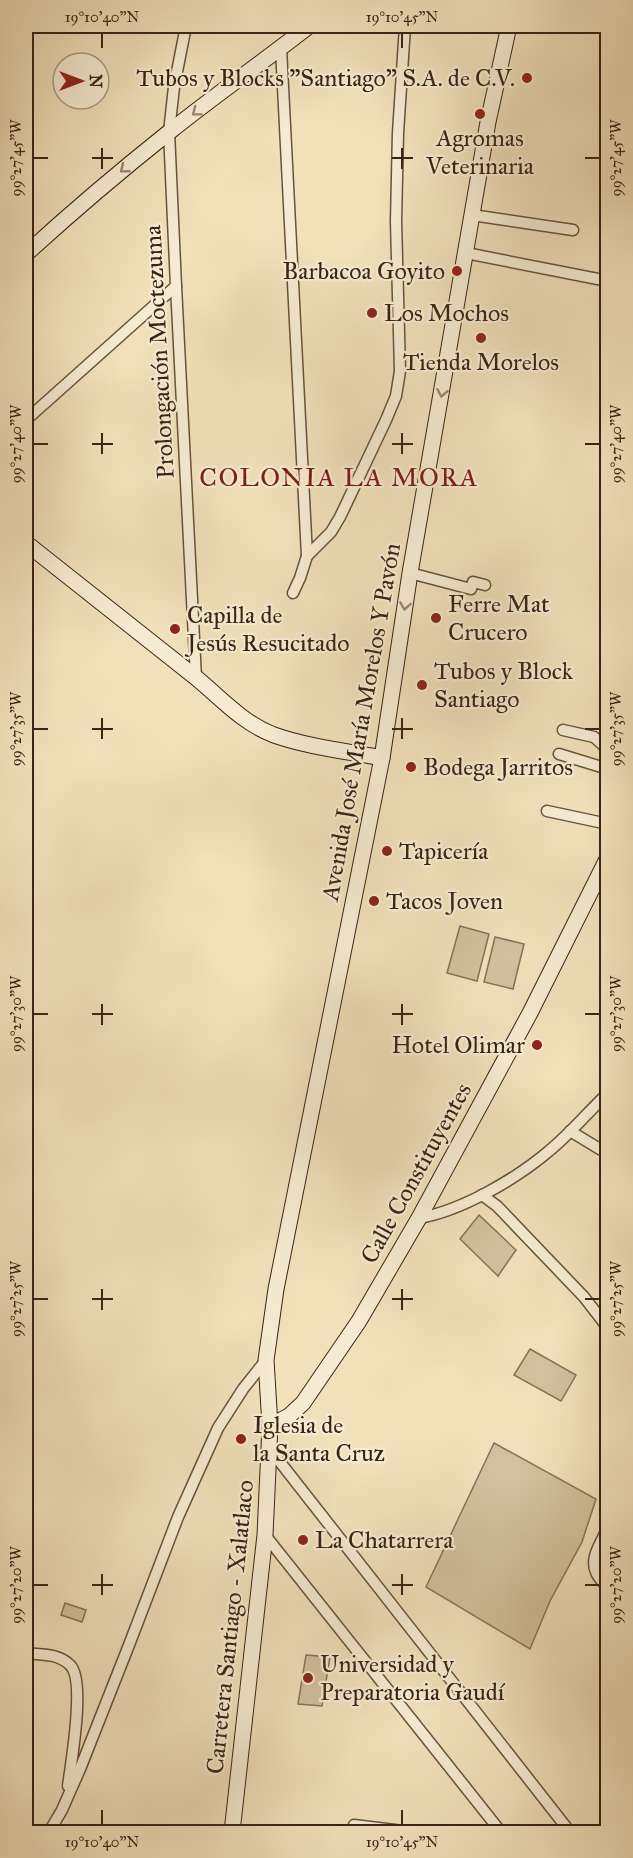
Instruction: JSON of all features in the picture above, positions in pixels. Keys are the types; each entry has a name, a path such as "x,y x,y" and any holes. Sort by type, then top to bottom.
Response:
{"main road":[{"path":"26,254 91,195 309,26"},
{"name":"Avenida José María Morelos Y Pavón","path":"270,1426 266,1360 276,1289 382,758 411,573 488,122 509,26"},
{"path":"26,543 253,725 274,735 382,758"},
{"name":"Calle Constituyentes","path":"270,1426 289,1416 303,1403 359,1321 419,1218 530,1013 608,857"},
{"name":"Carretera Santiago - Xalatlaco","path":"232,1833 265,1535 270,1426"}],"street":[{"name":"Prolongación Moctezuma","path":"186,26 174,87 170,132 196,678"},
{"path":"306,556 331,532 340,517 396,396 400,371 396,221 398,133 405,26"},
{"path":"281,48 306,556 293,593"},
{"path":"472,215 573,231"},
{"path":"466,253 608,281"},
{"path":"26,420 176,286"},
{"path":"411,573 471,588 472,582 485,585"},
{"path":"563,730 594,737 608,753"},
{"path":"559,754 608,769"},
{"path":"547,811 608,824"},
{"path":"419,1218 436,1215 483,1195 510,1179 548,1152 608,1093"},
{"path":"570,1131 608,1154"},
{"path":"483,1195 497,1206 584,1297 608,1328"},
{"path":"49,1833 67,1799 178,1517 218,1428 243,1389 266,1360"},
{"path":"269,1448 570,1833"},
{"path":"607,1588 596,1574 595,1552 604,1539 608,1526"},
{"path":"265,1535 496,1827"},
{"path":"26,1653 57,1656 72,1666 77,1682 75,1728 67,1799"},
{"path":"354,1825 411,1833"}],"shaded area":[{"path":"460,926 489,934 477,981 447,973"},
{"path":"495,937 524,944 513,989 484,982"},
{"path":"479,1215 516,1250 498,1276 460,1239"},
{"path":"530,1349 576,1375 561,1401 514,1375"},
{"path":"494,1443 596,1499 582,1542 550,1601 530,1649 426,1587"},
{"path":"65,1603 86,1610 82,1622 61,1615"},
{"path":"306,1655 330,1657 322,1706 298,1704"}],"place":[{"name":"Tubos y Blocks \"Santiago\" S.A. de C.V.","path":"527,78"},
{"name":"Agromas Veterinaria","path":"480,114"},
{"name":"Barbacoa Goyito","path":"457,271"},
{"name":"Los Mochos","path":"372,313"},
{"name":"Tienda Morelos","path":"481,338"},
{"name":"Ferre Mat Crucero","path":"436,618"},
{"name":"Capilla de Jesús Resucitado","path":"175,629"},
{"name":"Tubos y Block Santiago","path":"422,685"},
{"name":"Bodega Jarritos","path":"411,767"},
{"name":"Tapicería","path":"387,851"},
{"name":"Tacos Joven","path":"374,901"},
{"name":"Hotel Olimar","path":"537,1045"},
{"name":"Iglesia de la Santa Cruz","path":"241,1439"},
{"name":"La Chatarrera","path":"303,1540"},
{"name":"Universidad y Preparatoria Gaudí","path":"308,1678"}],"district":[{"name":"COLONIA LA MORA","path":"339,477"}]}
